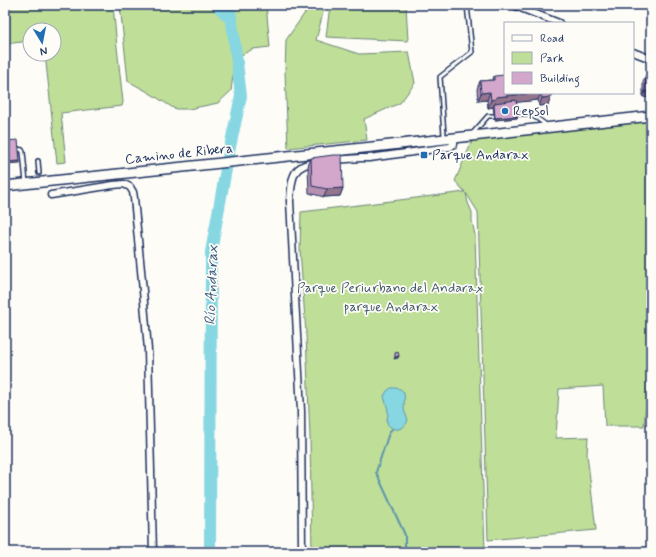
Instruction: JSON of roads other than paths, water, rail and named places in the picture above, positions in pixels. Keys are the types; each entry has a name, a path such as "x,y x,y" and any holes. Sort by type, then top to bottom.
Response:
{"main road":[{"name":"Camino de Ribera","path":"5,186 451,139 651,116"}],"street":[{"path":"513,5 556,22"},
{"path":"634,52 651,59"},
{"path":"302,552 302,428 290,201 293,178 296,171 304,164 369,158 445,148 454,144 451,139"},
{"path":"51,195 113,184 124,184 130,187 133,192 148,350 153,552"}],"lane":[{"path":"451,139 444,135 440,77 472,52 467,5"},
{"path":"469,137 488,116 502,115"},
{"path":"510,115 533,115 549,127"},
{"path":"18,149 22,150 23,152 26,184"},
{"path":"38,161 39,173"}],"water":[{"path":"391,388 400,389 404,394 404,410 408,420 405,426 399,429 392,428 387,422 388,410 384,396"}],"waterway":[{"name":"Río Andarax","path":"217,5 232,21"},
{"name":"Río Andarax","path":"210,552 211,252 241,96 229,5"},
{"path":"392,429 389,433 376,472 405,535 405,552"}],"place":[{"name":"Repsol","path":"505,111"},
{"name":"Parque Andarax","path":"424,155"}],"park label":[{"name":"Parque Periurbano del Andarax","path":"390,288"},
{"name":"parque Andarax","path":"391,307"}]}
